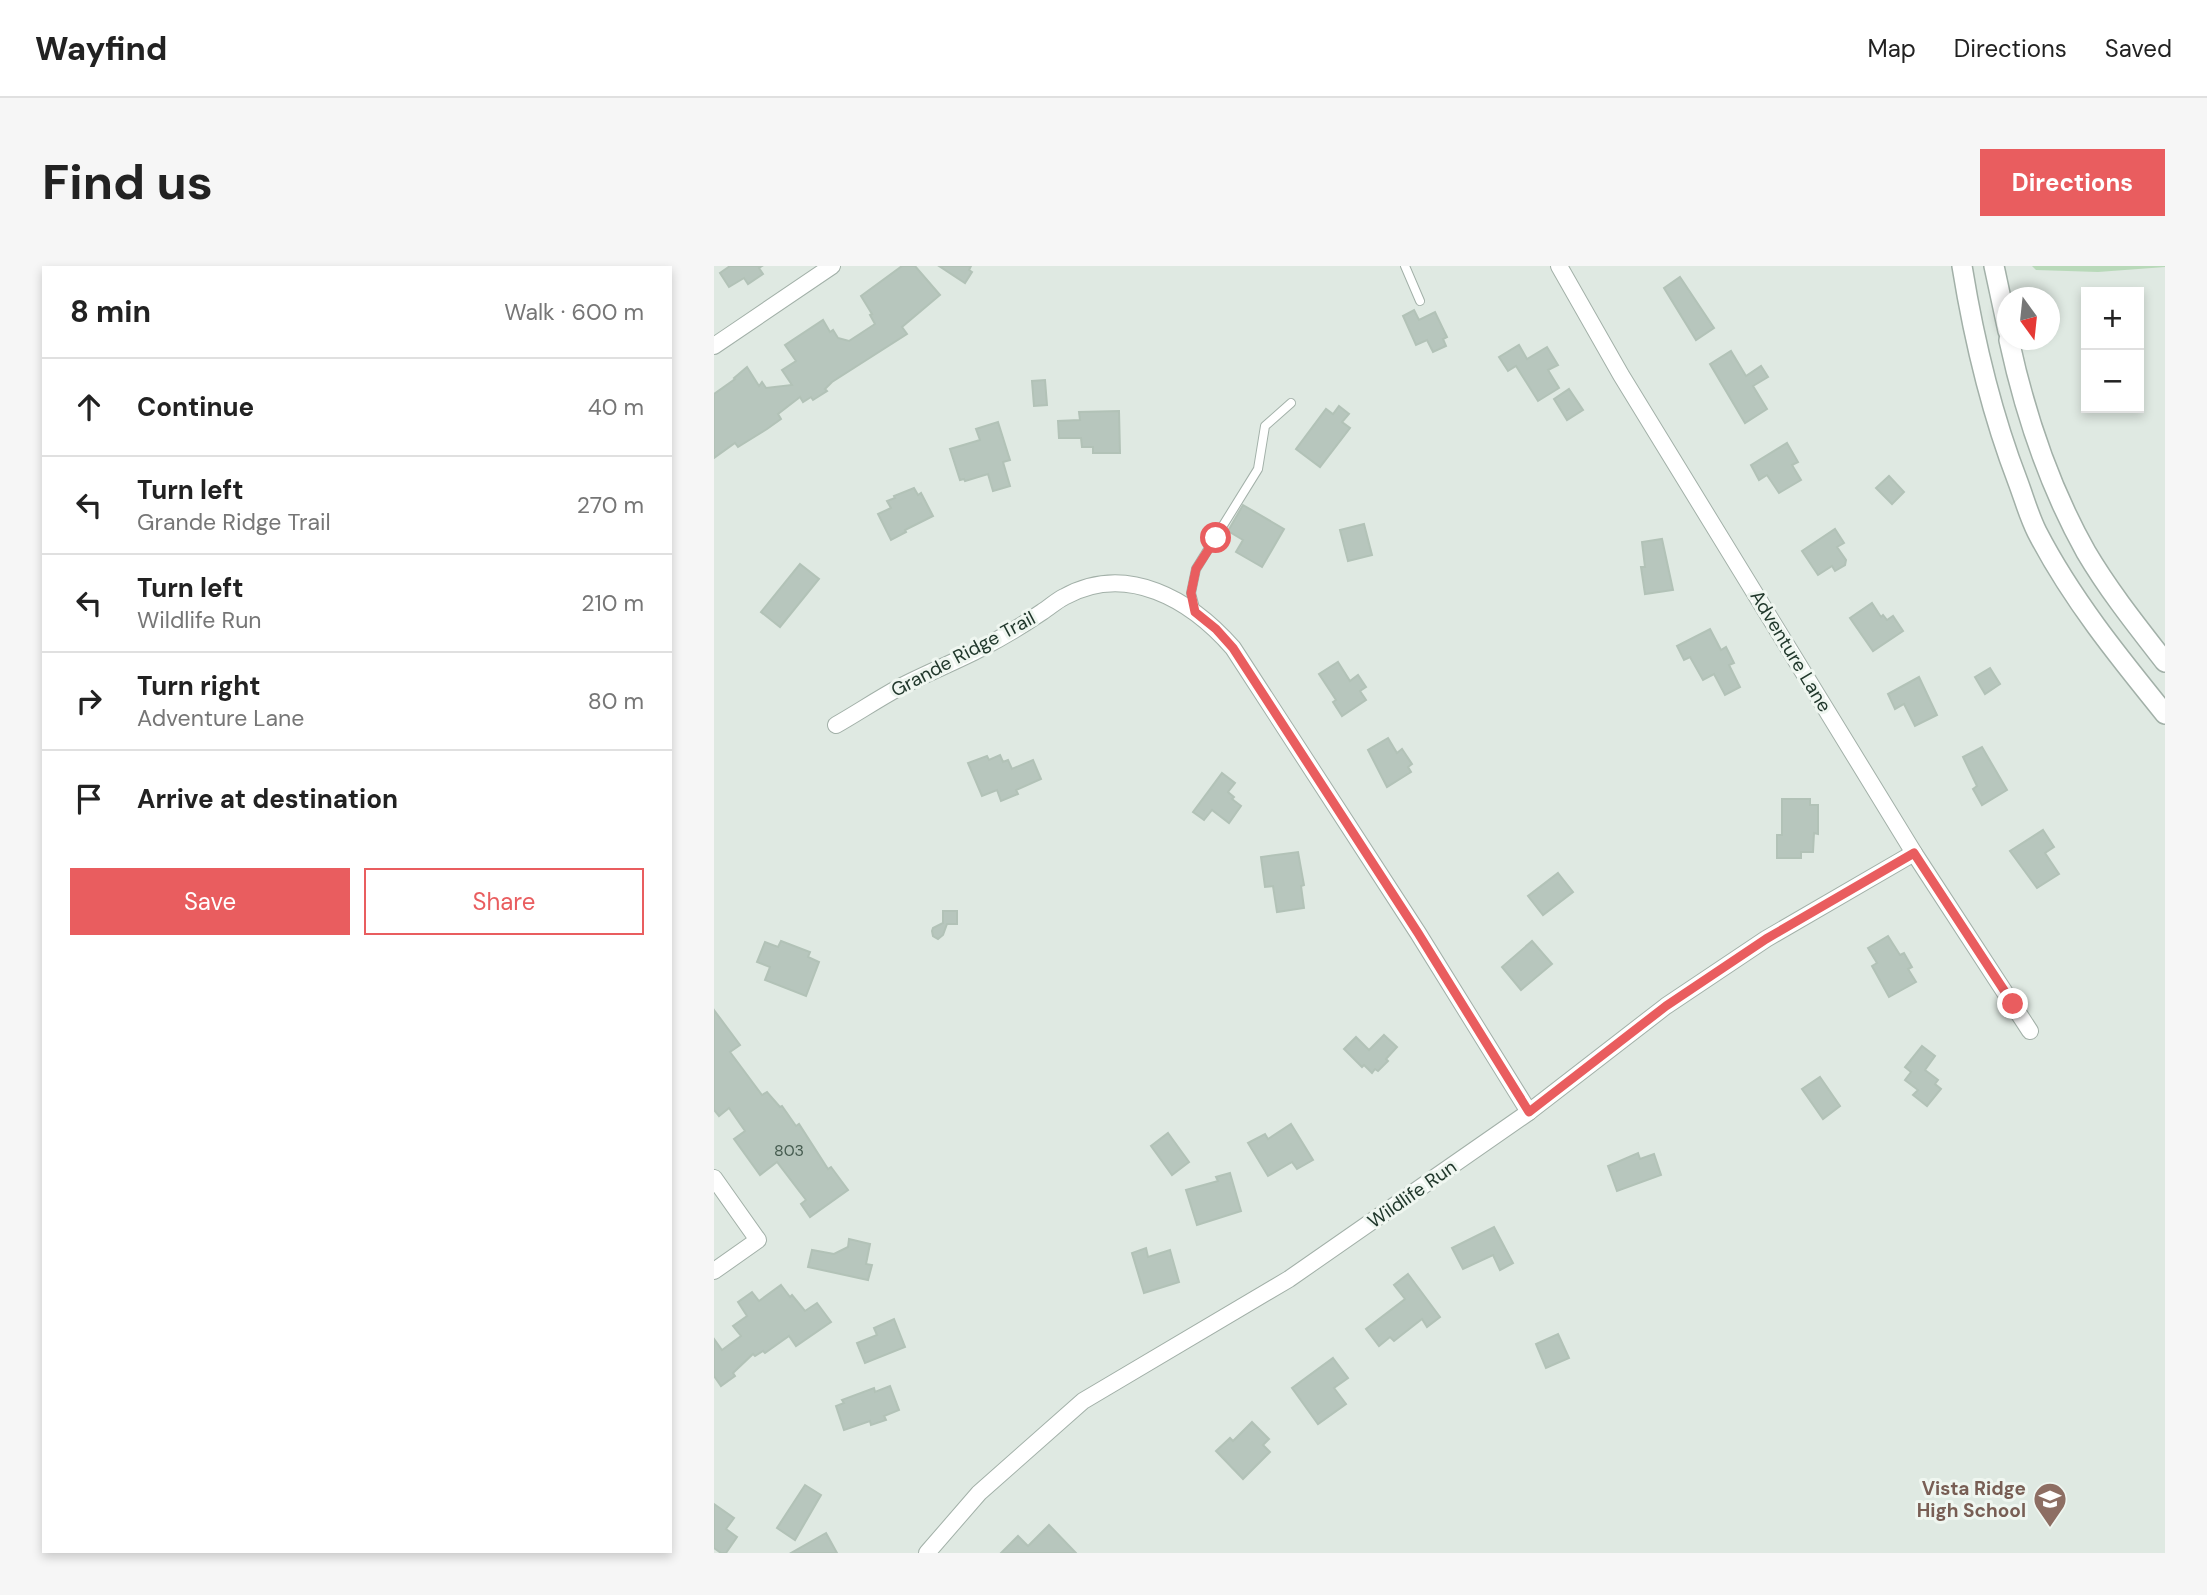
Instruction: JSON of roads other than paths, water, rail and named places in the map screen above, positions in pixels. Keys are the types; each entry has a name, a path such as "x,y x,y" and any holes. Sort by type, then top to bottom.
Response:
{"street":[{"path":"714,346 832,266"},
{"name":"Adventure Lane","path":"1559,266 1621,375 1914,853 2030,1031"},
{"path":"1962,266 1975,342 1998,428 2036,530 2070,589 2110,647 2165,714"},
{"path":"1994,266 1998,287"},
{"path":"2011,350 2047,472 2086,552 2119,603 2165,662"},
{"name":"Grande Ridge Trail","path":"836,725 899,688 983,648 1082,588 1101,583 1132,583 1165,594 1195,612 1216,629 1233,648 1418,933 1529,1112"},
{"name":"Wildlife Run","path":"927,1553 979,1493 1083,1401 1289,1279 1529,1112 1677,998 1766,939 1914,853"},
{"path":"714,1178 758,1240 714,1270"}],"lane":[{"path":"1405,266 1420,301"},
{"path":"1195,612 1191,593 1196,569 1258,468 1265,426 1291,403"}],"place":[{"name":"Vista Ridge High School","path":"2050,1529"}]}
